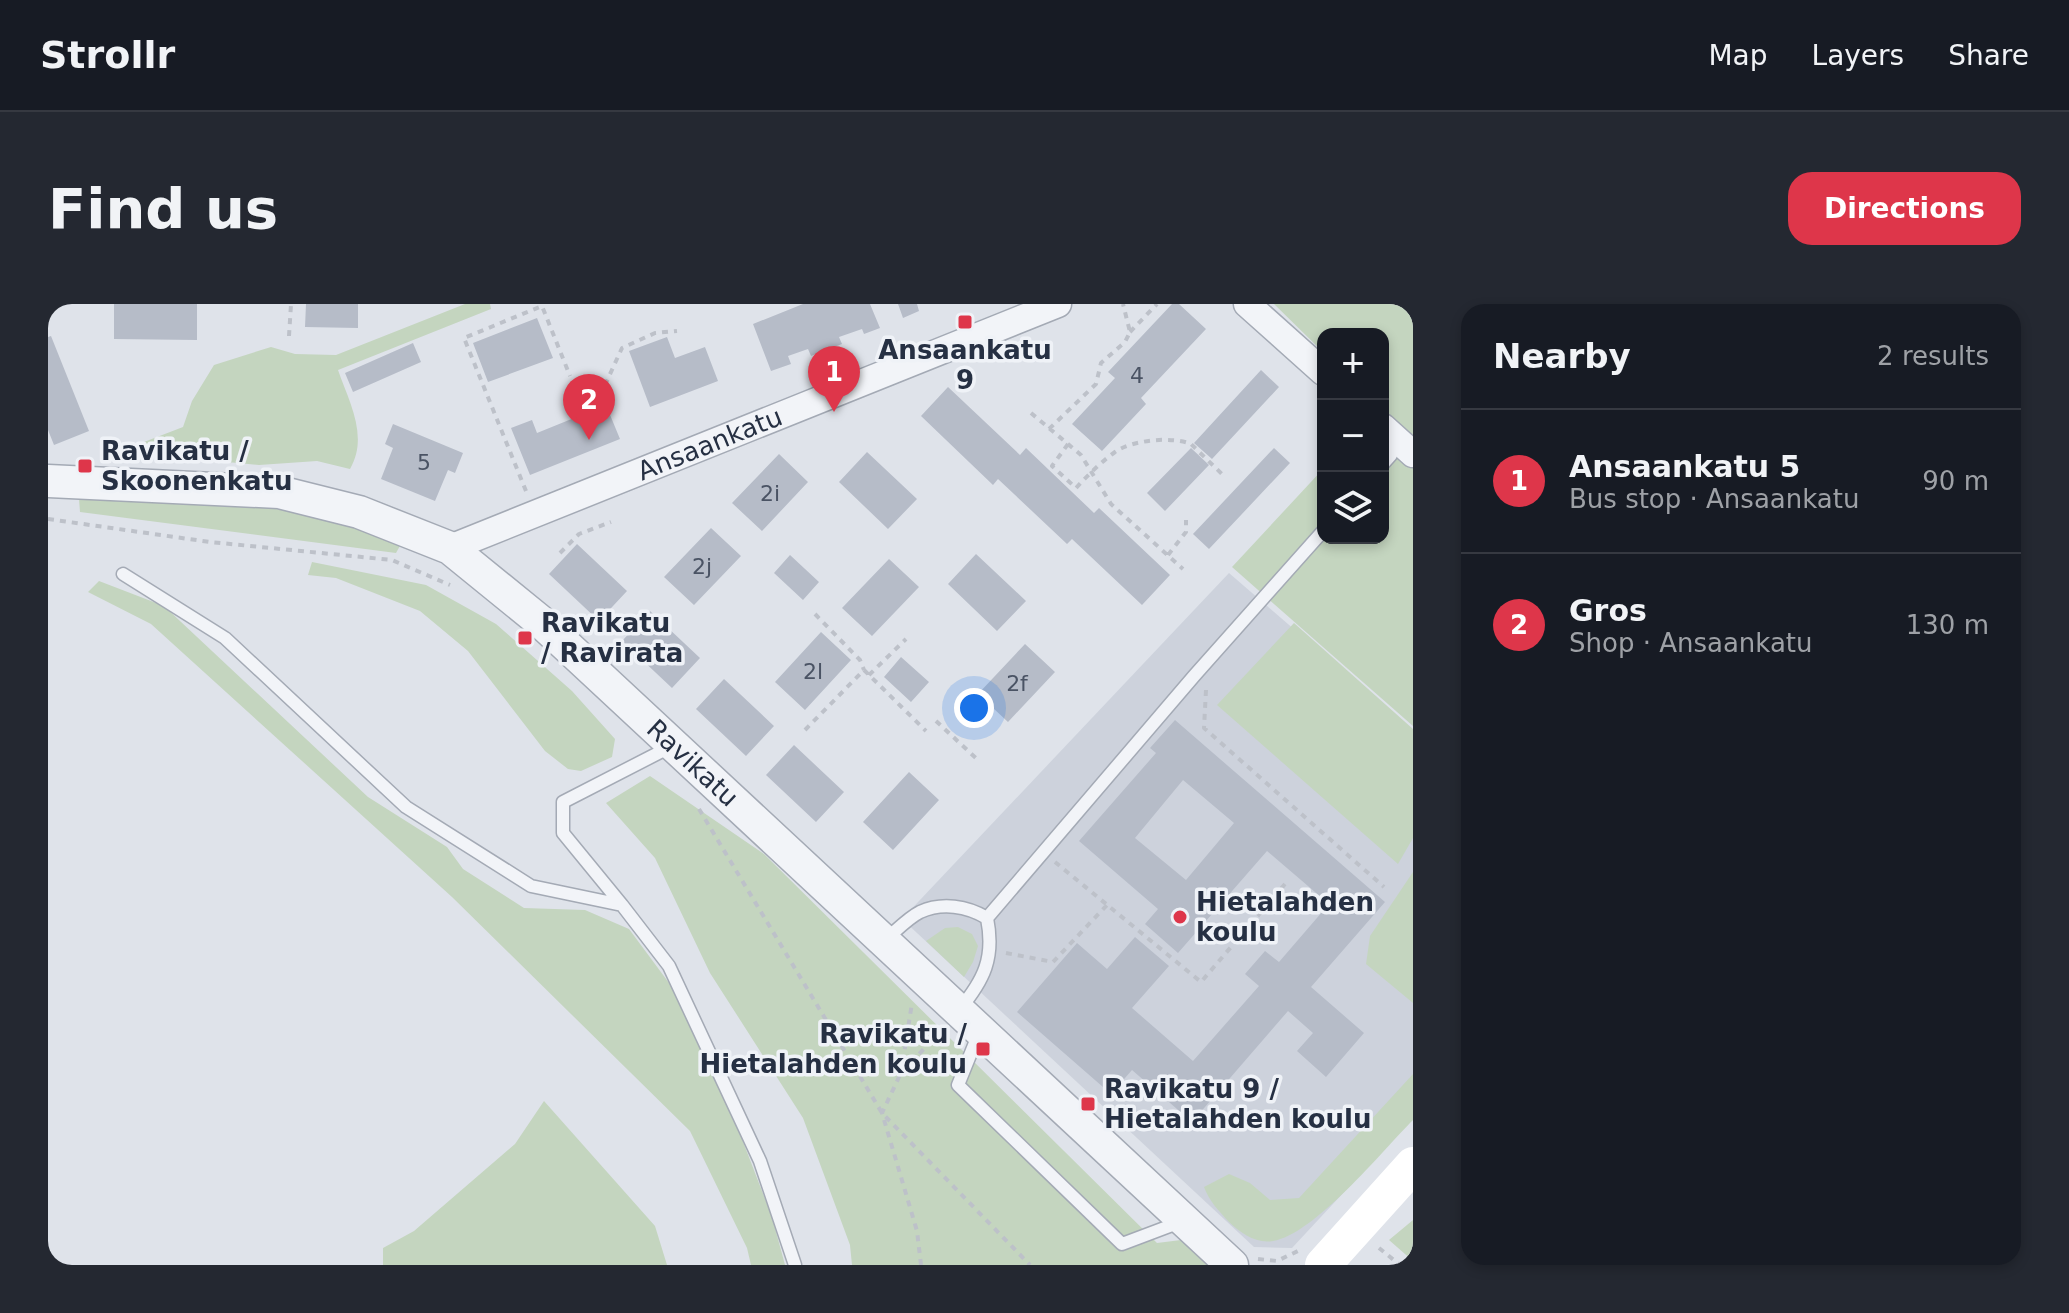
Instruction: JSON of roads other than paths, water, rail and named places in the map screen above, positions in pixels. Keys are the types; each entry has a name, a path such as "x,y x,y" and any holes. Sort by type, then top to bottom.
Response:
{"main road":[{"path":"1323,1265 1413,1165"}],"street":[{"name":"Ansaankatu","path":"450,548 1058,304"},
{"path":"1247,304 1317,367"},
{"name":"Ravikatu","path":"48,481 279,492 359,512 450,548 541,622 1232,1265"}],"lane":[{"path":"987,918 1317,538"},
{"path":"123,574 225,638 406,807 531,886 622,905"},
{"path":"674,745 563,802 563,833 669,966 760,1161 795,1265"},
{"path":"884,941 920,912 953,905 987,918 990,951 969,1020 958,1085 1122,1244 1184,1221"}],"place":[{"name":"Ansaankatu 9","path":"965,322"},
{"name":"Ansaankatu 5","path":"834,412"},
{"name":"Gros","path":"589,440"},
{"name":"Ravikatu / Skoonenkatu","path":"85,466"},
{"name":"Ravikatu / Ravirata","path":"525,638"},
{"name":"Hietalahden koulu","path":"1180,917"},
{"name":"Ravikatu / Hietalahden koulu","path":"983,1049"},
{"name":"Ravikatu 9 / Hietalahden koulu","path":"1088,1104"}]}
